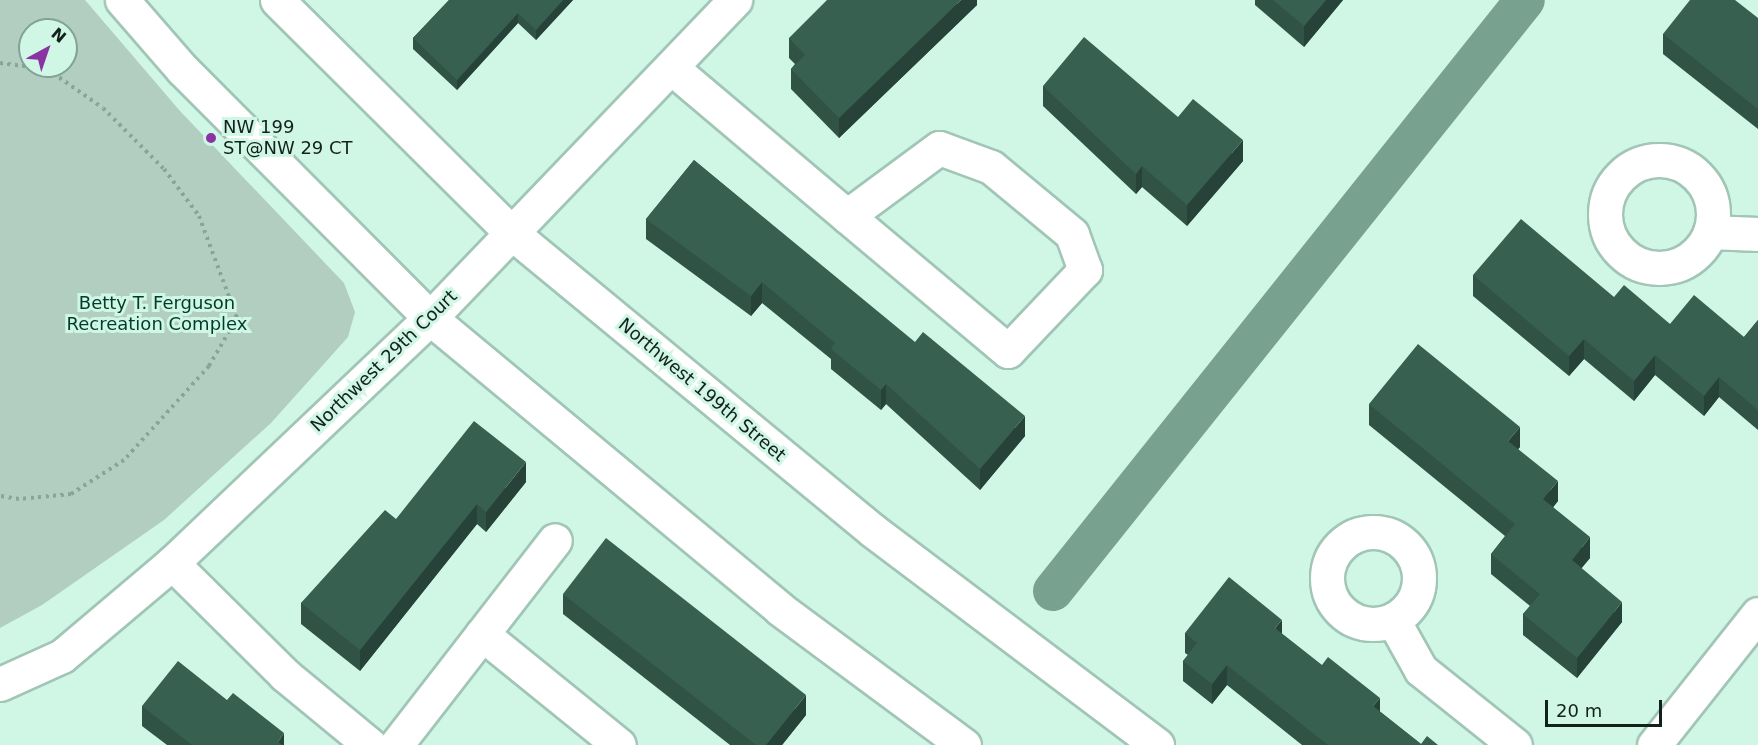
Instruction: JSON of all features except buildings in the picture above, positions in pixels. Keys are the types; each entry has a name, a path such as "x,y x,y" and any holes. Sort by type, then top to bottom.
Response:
{"street":[{"path":"122,0 182,69 430,318 780,609 964,745"},
{"name":"Northwest 199th Street","path":"277,0 513,234 872,530 1157,745"},
{"name":"Northwest 29th Court","path":"0,684 62,656 172,563 430,318 673,69 735,0"},
{"path":"673,69 847,216 1008,351 1085,270 1072,234 991,167 939,148 847,216"},
{"path":"1710,232 1758,234"},
{"path":"396,745 555,540"},
{"path":"172,563 285,675 370,745"},
{"path":"1653,745 1758,614"},
{"path":"1393,620 1421,670 1515,745"},
{"path":"482,634 600,739"}],"path":[{"path":"0,63 47,69 104,108 164,169 199,216 237,318 209,366 124,460 71,494 19,499 0,496"}],"green space":[{"name":"Betty T. Ferguson Recreation Complex","path":"0,0 85,0 180,111 344,283 355,312 348,337 271,423 164,520 42,605 0,628"}],"waterway":[{"path":"1053,591 1525,0"}],"place":[{"name":"NW 199 ST@NW 29 CT","path":"211,138"}]}
